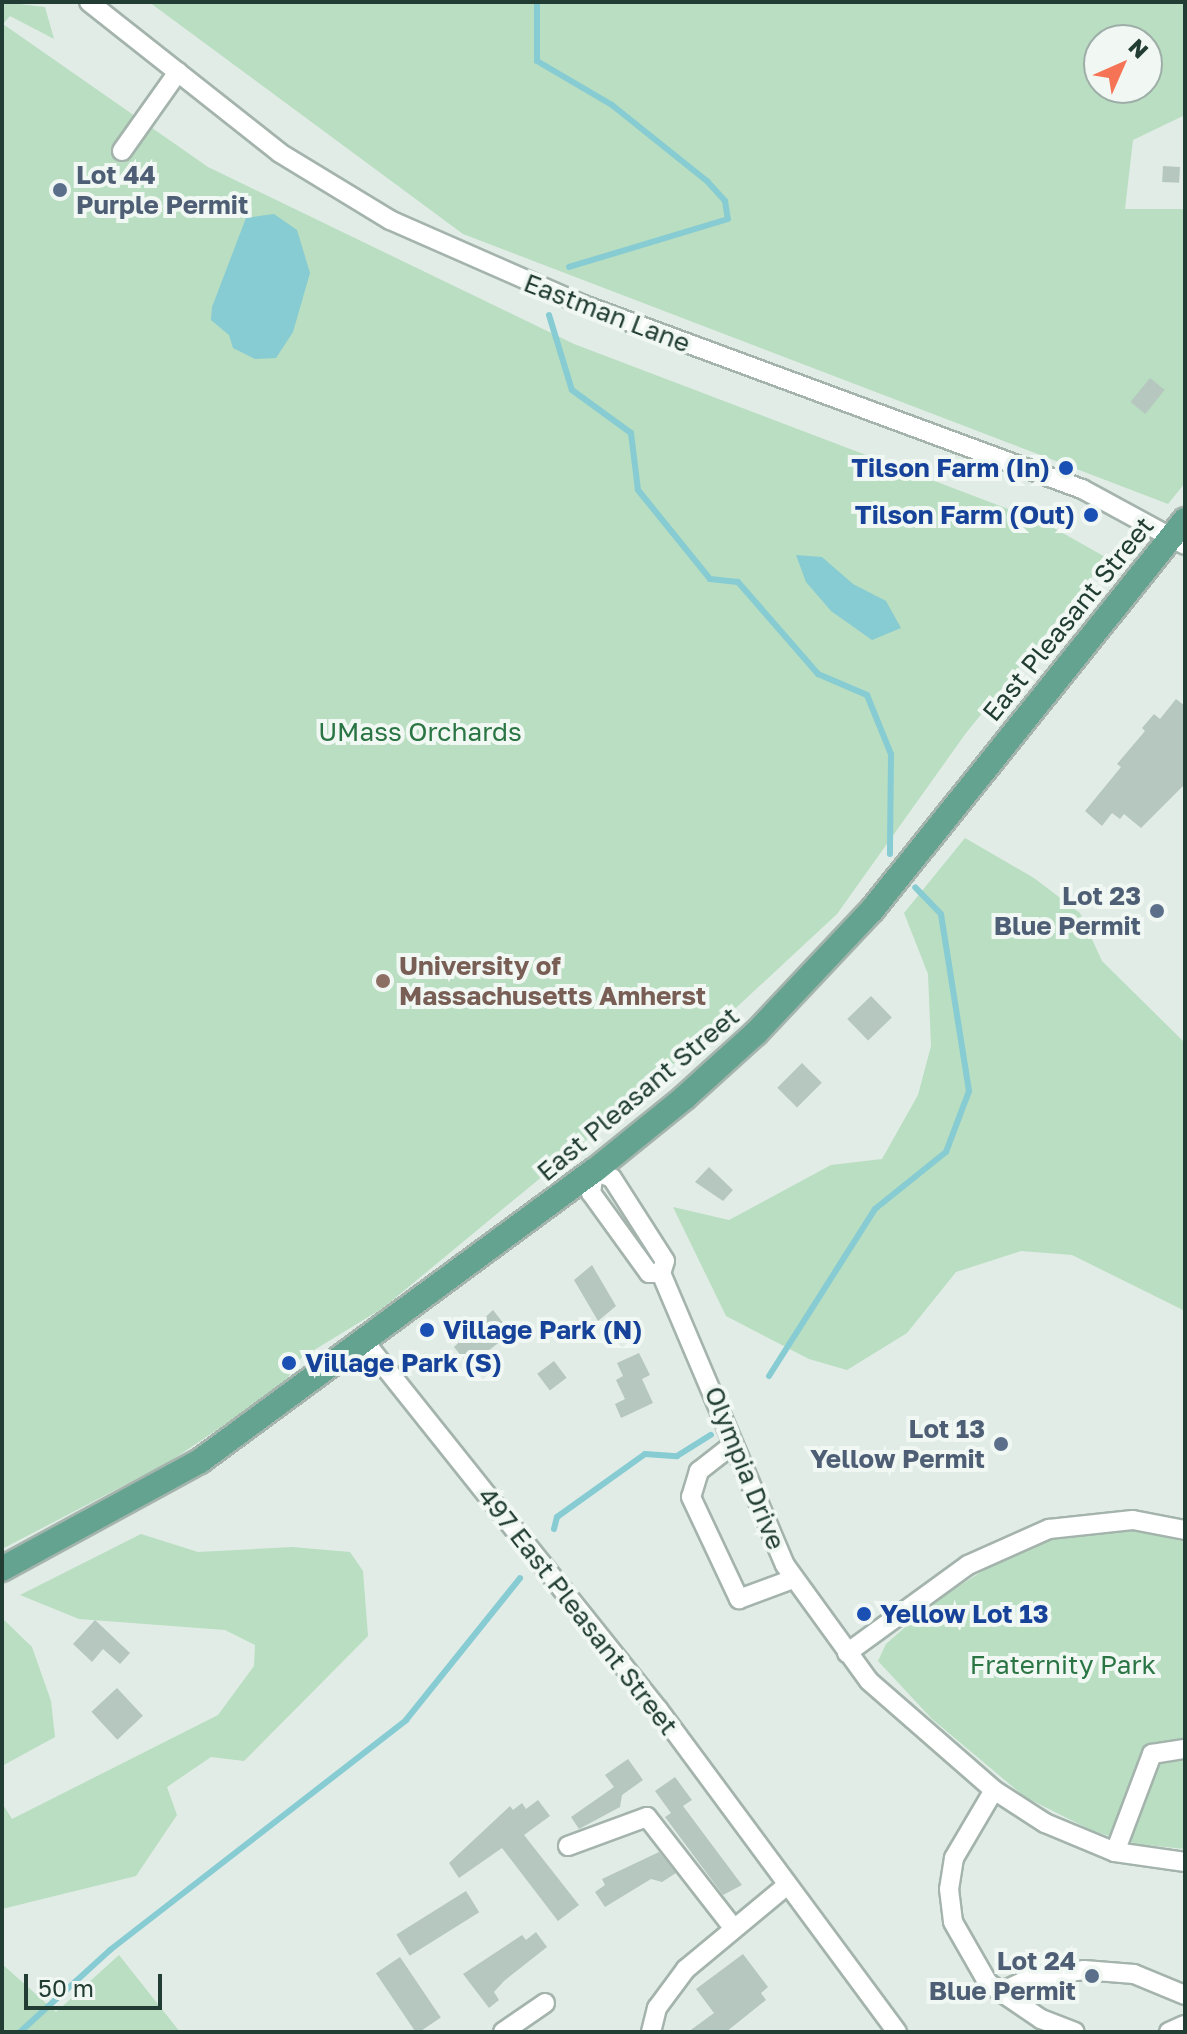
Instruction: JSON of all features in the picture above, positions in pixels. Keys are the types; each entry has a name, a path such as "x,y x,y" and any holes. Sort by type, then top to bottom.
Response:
{"main road":[{"name":"East Pleasant Street","path":"2,1569 200,1461 594,1171 756,1033 872,910 1181,534"}],"street":[{"name":"Eastman Lane","path":"89,2 333,189 487,266 1082,489 1181,534"},
{"path":"122,151 178,72"},
{"name":"Olympia Drive","path":"594,1171 591,1193 649,1273 661,1273 705,1369 731,1446 793,1579 847,1653 899,1712 994,1790 1056,1829 1115,1852 1185,1862"},
{"name":"497 East Pleasant Street","path":"364,1341 658,1709 897,2032"},
{"path":"731,1446 699,1471 691,1497 739,1599 793,1579"},
{"path":"847,1653 968,1565 1049,1529 1133,1520 1185,1530"},
{"path":"1115,1852 1152,1754 1185,1749"},
{"path":"994,1790 963,1839 949,1889 959,1939 973,1964 1001,1992 1069,2031"},
{"path":"568,1846 647,1817 732,1926"},
{"path":"651,2032 657,2008 686,1969 732,1926 787,1885"},
{"path":"1001,1992 1033,1977 1084,1970 1134,1974 1185,1995"},
{"path":"503,2032 545,2003"},
{"path":"1169,2032 1185,2025"}],"green space":[{"name":"UMass Orchards","path":"2,2 45,7 54,39 10,16 3,24 208,167 574,344 1045,523 1107,558 966,733 837,914 653,1085 383,1308 301,1358 282,1386 169,1462 2,1549"},
{"path":"149,2 1185,2 1185,115 1133,140 1125,209 1185,209 1185,483 1168,504 463,234"},
{"path":"965,838 1034,878 1080,913 1102,961 1185,1043 1185,1311 1072,1255 1021,1251 956,1272 907,1333 847,1370 809,1359 726,1316 673,1207 729,1220 831,1165 882,1159 918,1095 931,1046 928,974 904,913"},
{"name":"Fraternity Park","path":"1079,1528 1142,1530 1185,1542 1185,1849 1136,1844 1093,1831 1025,1797 932,1719 878,1661 886,1644 935,1601 1016,1550"},
{"path":"141,1534 198,1552 292,1547 350,1552 363,1571 368,1636 244,1761 211,1757 167,1787 177,1815 136,1876 2,1909 2,1803 12,1819 218,1715 254,1666 255,1645 225,1630 79,1619 20,1595"},
{"path":"2,1618 32,1647 51,1701 55,1737 2,1766"},
{"path":"119,1955 180,2032 2,2032 2,1964 56,2012"}],"water":[{"path":"274,214 297,230 310,273 293,332 276,358 255,359 233,348 229,335 211,320 212,307 246,218"},
{"path":"796,555 822,557 853,584 886,601 901,628 872,640 831,611 806,582"}],"building":[{"path":"1163,166 1180,167 1179,183 1162,182"},
{"path":"1150,378 1165,390 1145,414 1130,402"},
{"path":"1176,699 1185,706 1185,784 1141,828 1124,814 1120,819 1112,813 1102,826 1085,811 1121,767 1117,764 1145,731 1142,728 1154,714 1160,719"},
{"path":"871,996 892,1018 868,1041 847,1019"},
{"path":"802,1063 822,1083 797,1108 777,1088"},
{"path":"709,1167 733,1190 723,1201 695,1182"},
{"path":"592,1265 616,1306 598,1321 574,1280"},
{"path":"493,1310 511,1333 469,1366 454,1347"},
{"path":"639,1353 650,1375 642,1379 653,1403 621,1418 615,1404 625,1399 616,1380 623,1376 617,1363"},
{"path":"554,1361 567,1378 550,1390 537,1374"},
{"path":"95,1620 130,1653 120,1664 103,1649 92,1662 73,1644"},
{"path":"117,1688 143,1716 117,1740 91,1712"},
{"path":"628,1759 643,1780 622,1795 620,1807 579,1829 571,1817 614,1787 605,1775"},
{"path":"675,1777 692,1800 683,1806 742,1885 723,1895 665,1817 671,1813 655,1791"},
{"path":"538,1800 550,1816 524,1835 579,1905 558,1921 502,1848 459,1878 449,1863 510,1806 513,1810 522,1803 526,1809"},
{"path":"659,1852 676,1873 662,1882 651,1879 605,1907 595,1892 605,1885 602,1879"},
{"path":"466,1891 479,1912 410,1956 396,1934"},
{"path":"536,1932 547,1947 504,1981 494,1992 499,2000 489,2008 463,1974 522,1935 526,1940"},
{"path":"743,1954 768,1987 761,1993 766,2000 726,2032 688,2032 714,2013 696,1989"},
{"path":"400,1957 441,2018 416,2032 376,1973"}],"waterway":[{"path":"537,2 537,61 612,105 707,181 725,201 728,219 569,267"},
{"path":"549,315 572,390 631,433 638,490 710,579 738,582 818,674 867,695 891,754 890,854"},
{"path":"769,1376 875,1209 946,1152 969,1091 941,914 915,887"},
{"path":"554,1529 557,1517 645,1454 677,1456 711,1435"},
{"path":"20,2032 110,1950 406,1720 520,1578"}],"place":[{"name":"Lot 44 Purple Permit","path":"60,190"},
{"name":"Tilson Farm (In)","path":"1066,468"},
{"name":"Tilson Farm (Out)","path":"1091,515"},
{"name":"Lot 23 Blue Permit","path":"1157,911"},
{"name":"University of Massachusetts Amherst","path":"383,981"},
{"name":"Village Park (N)","path":"427,1330"},
{"name":"Village Park (S)","path":"289,1363"},
{"name":"Lot 13 Yellow Permit","path":"1001,1444"},
{"name":"Yellow Lot 13","path":"864,1614"},
{"name":"Lot 24 Blue Permit","path":"1092,1976"}]}
